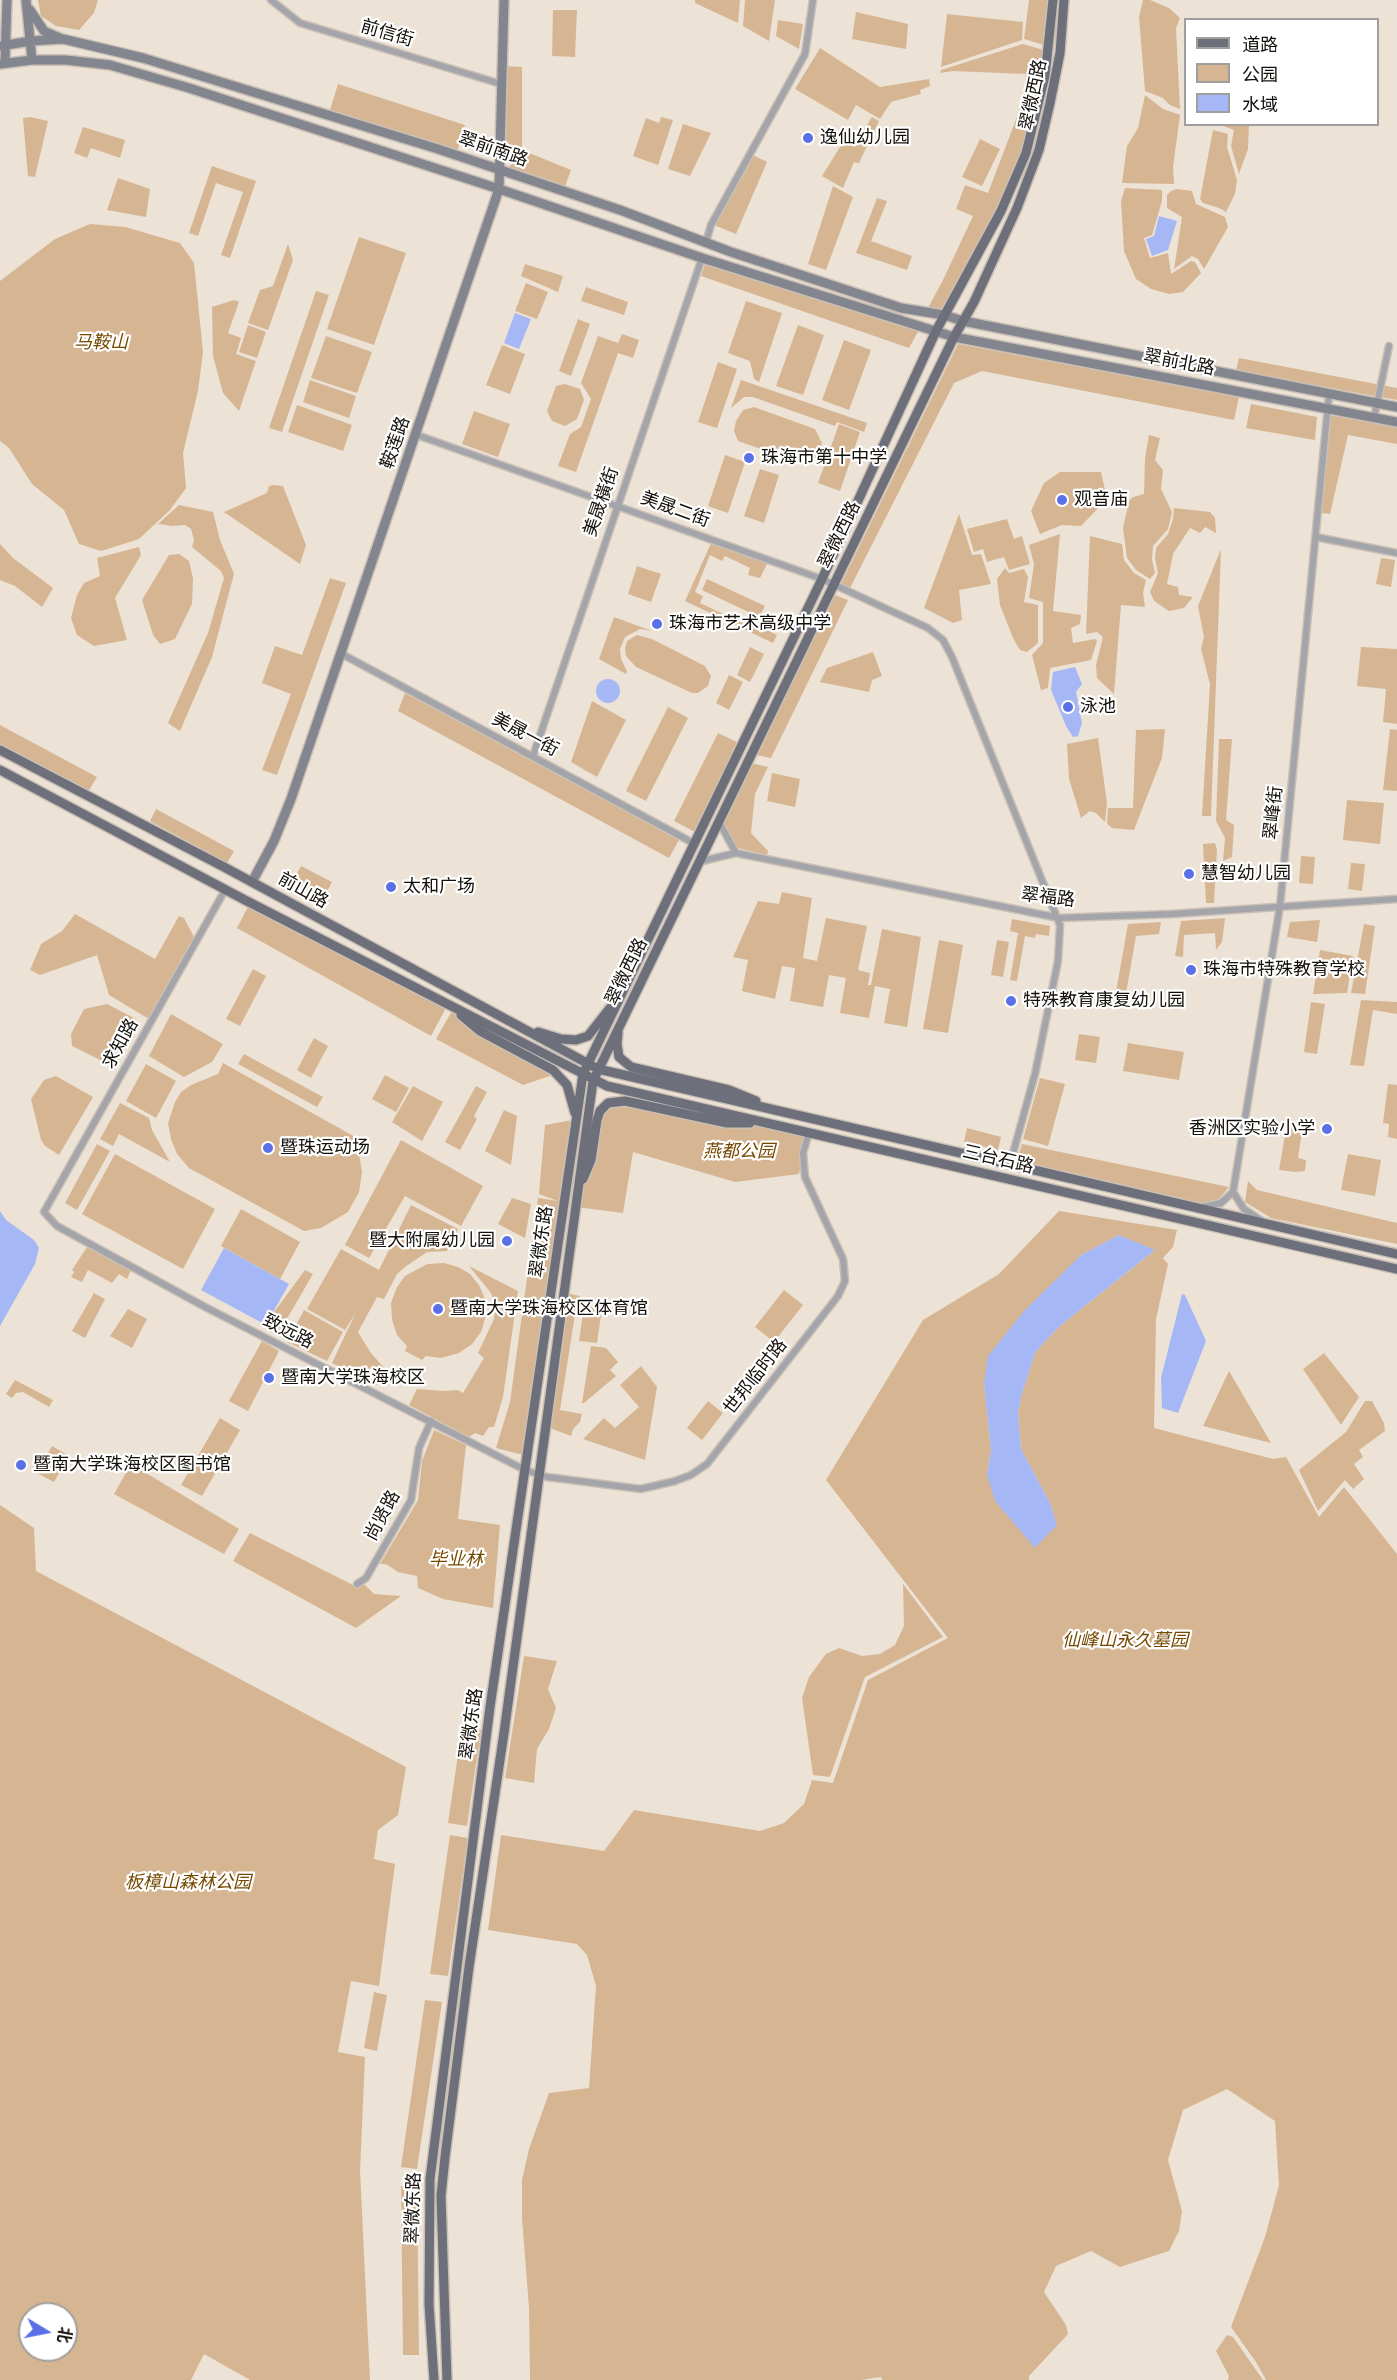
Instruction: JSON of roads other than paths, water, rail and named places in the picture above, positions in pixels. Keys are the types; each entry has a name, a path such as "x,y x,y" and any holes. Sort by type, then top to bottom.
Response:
{"main road":[{"name":"鞍莲路","path":"252,882 274,841 291,799 499,189 504,0"},
{"name":"翠微西路","path":"593,1066 628,983 822,579 936,331 1001,211 1026,153 1045,76 1053,0"},
{"name":"翠微西路","path":"593,1066 620,1024 1017,208 1039,150 1060,53 1064,0"},
{"path":"0,21 7,1"},
{"path":"2,64 7,1"},
{"path":"27,2 35,21 44,31 63,39"},
{"path":"27,2 32,60"},
{"name":"翠前南路","path":"2,45 63,39 143,58 274,97 620,210 706,242 901,308 944,315 963,321"},
{"name":"翠前南路","path":"2,64 32,60 66,60 110,65 189,88 702,258 936,331"},
{"path":"973,262 989,269"},
{"name":"翠前北路","path":"963,321 1397,407"},
{"name":"翠前北路","path":"936,331 954,337 1397,422"},
{"name":"前山路","path":"0,750 252,882 593,1066"},
{"name":"前山路","path":"0,770 593,1081"},
{"path":"516,1024 561,1039 576,1040 588,1036 628,983"},
{"path":"451,1005 480,1031 553,1070 567,1085 574,1105 576,1124"},
{"path":"620,1024 617,1044 619,1057 631,1067 729,1090 783,1112"},
{"name":"三台石路","path":"593,1066 1397,1254"},
{"name":"翠微东路","path":"434,2380 429,2304 430,2179 490,1707 583,1074 593,1066"},
{"name":"翠微东路","path":"447,2380 441,2196 445,2157 469,1967 578,1192 593,1066"},
{"name":"三台石路","path":"593,1081 1397,1269"},
{"path":"578,1192 591,1160 597,1120 600,1111 608,1102 625,1101 727,1123 766,1123"}],"street":[{"name":"前信街","path":"271,0 300,23 501,84"},
{"path":"706,242 711,225 805,54 813,0"},
{"name":"美晟橫街","path":"533,756 702,258"},
{"path":"1374,418 1389,346"},
{"name":"翠峰街","path":"1233,1192 1280,906 1329,395"},
{"name":"美晟二街","path":"417,435 822,579 928,628 943,640 948,649 1059,918"},
{"path":"1316,537 1397,553"},
{"name":"美晟一街","path":"340,653 695,844"},
{"path":"698,862 736,853 718,822"},
{"name":"翠福路","path":"736,853 1059,918 1161,915 1397,899"},
{"name":"求知路","path":"44,1212 225,890"},
{"path":"1010,1164 1033,1086 1049,1010 1058,961 1059,918"},
{"name":"世邦临时路","path":"525,1470 539,1475 641,1489 691,1475 707,1464 838,1296 845,1281 843,1259 805,1177 803,1153 809,1133"},
{"path":"1198,1208 1221,1203 1233,1192 1244,1209 1266,1224"},
{"name":"致远路","path":"44,1212 57,1226 207,1308 525,1470"},
{"name":"尚贤路","path":"357,1584 366,1578 411,1500 419,1448 430,1421"}],"water":[{"path":"1159,216 1177,221 1168,250 1152,256 1146,239 1154,236"},
{"path":"515,313 531,319 519,349 504,343"},
{"name":"泳池","path":"1075,667 1082,684 1076,692 1082,723 1078,736 1073,737 1051,690 1053,672"},
{"path":"608,679 616,683 620,691 616,699 608,703 600,699 596,691 600,683"},
{"path":"0,1211 6,1220 34,1240 39,1248 35,1264 0,1326"},
{"path":"1119,1235 1155,1250 1061,1325 1046,1340 1035,1353 1021,1397 1018,1413 1021,1449 1050,1503 1057,1525 1035,1548 995,1501 987,1475 991,1450 984,1383 988,1356 1024,1311 1081,1255"},
{"path":"224,1248 289,1284 266,1325 201,1290"},
{"path":"1182,1294 1185,1295 1206,1341 1178,1413 1162,1408 1161,1378"}],"place":[{"name":"逸仙幼儿园","path":"808,138"},
{"name":"珠海市第十中学","path":"749,458"},
{"name":"观音庙","path":"1062,500"},
{"name":"珠海市艺术高级中学","path":"657,624"},
{"name":"泳池","path":"1068,707"},
{"name":"慧智幼儿园","path":"1189,874"},
{"name":"太和广场","path":"391,887"},
{"name":"珠海市特殊教育学校","path":"1191,970"},
{"name":"特殊教育康复幼儿园","path":"1011,1001"},
{"name":"香洲区实验小学","path":"1327,1129"},
{"name":"暨珠运动场","path":"268,1148"},
{"name":"暨大附属幼儿园","path":"507,1241"},
{"name":"暨南大学珠海校区体育馆","path":"438,1309"},
{"name":"暨南大学珠海校区","path":"269,1378"},
{"name":"暨南大学珠海校区图书馆","path":"21,1465"}],"park label":[{"name":"马鞍山","path":"101,343"},
{"name":"燕都公园","path":"739,1152"},
{"name":"毕业林","path":"456,1560"},
{"name":"仙峰山永久墓园","path":"1125,1641"},
{"name":"板樟山森林公园","path":"188,1883"}]}
